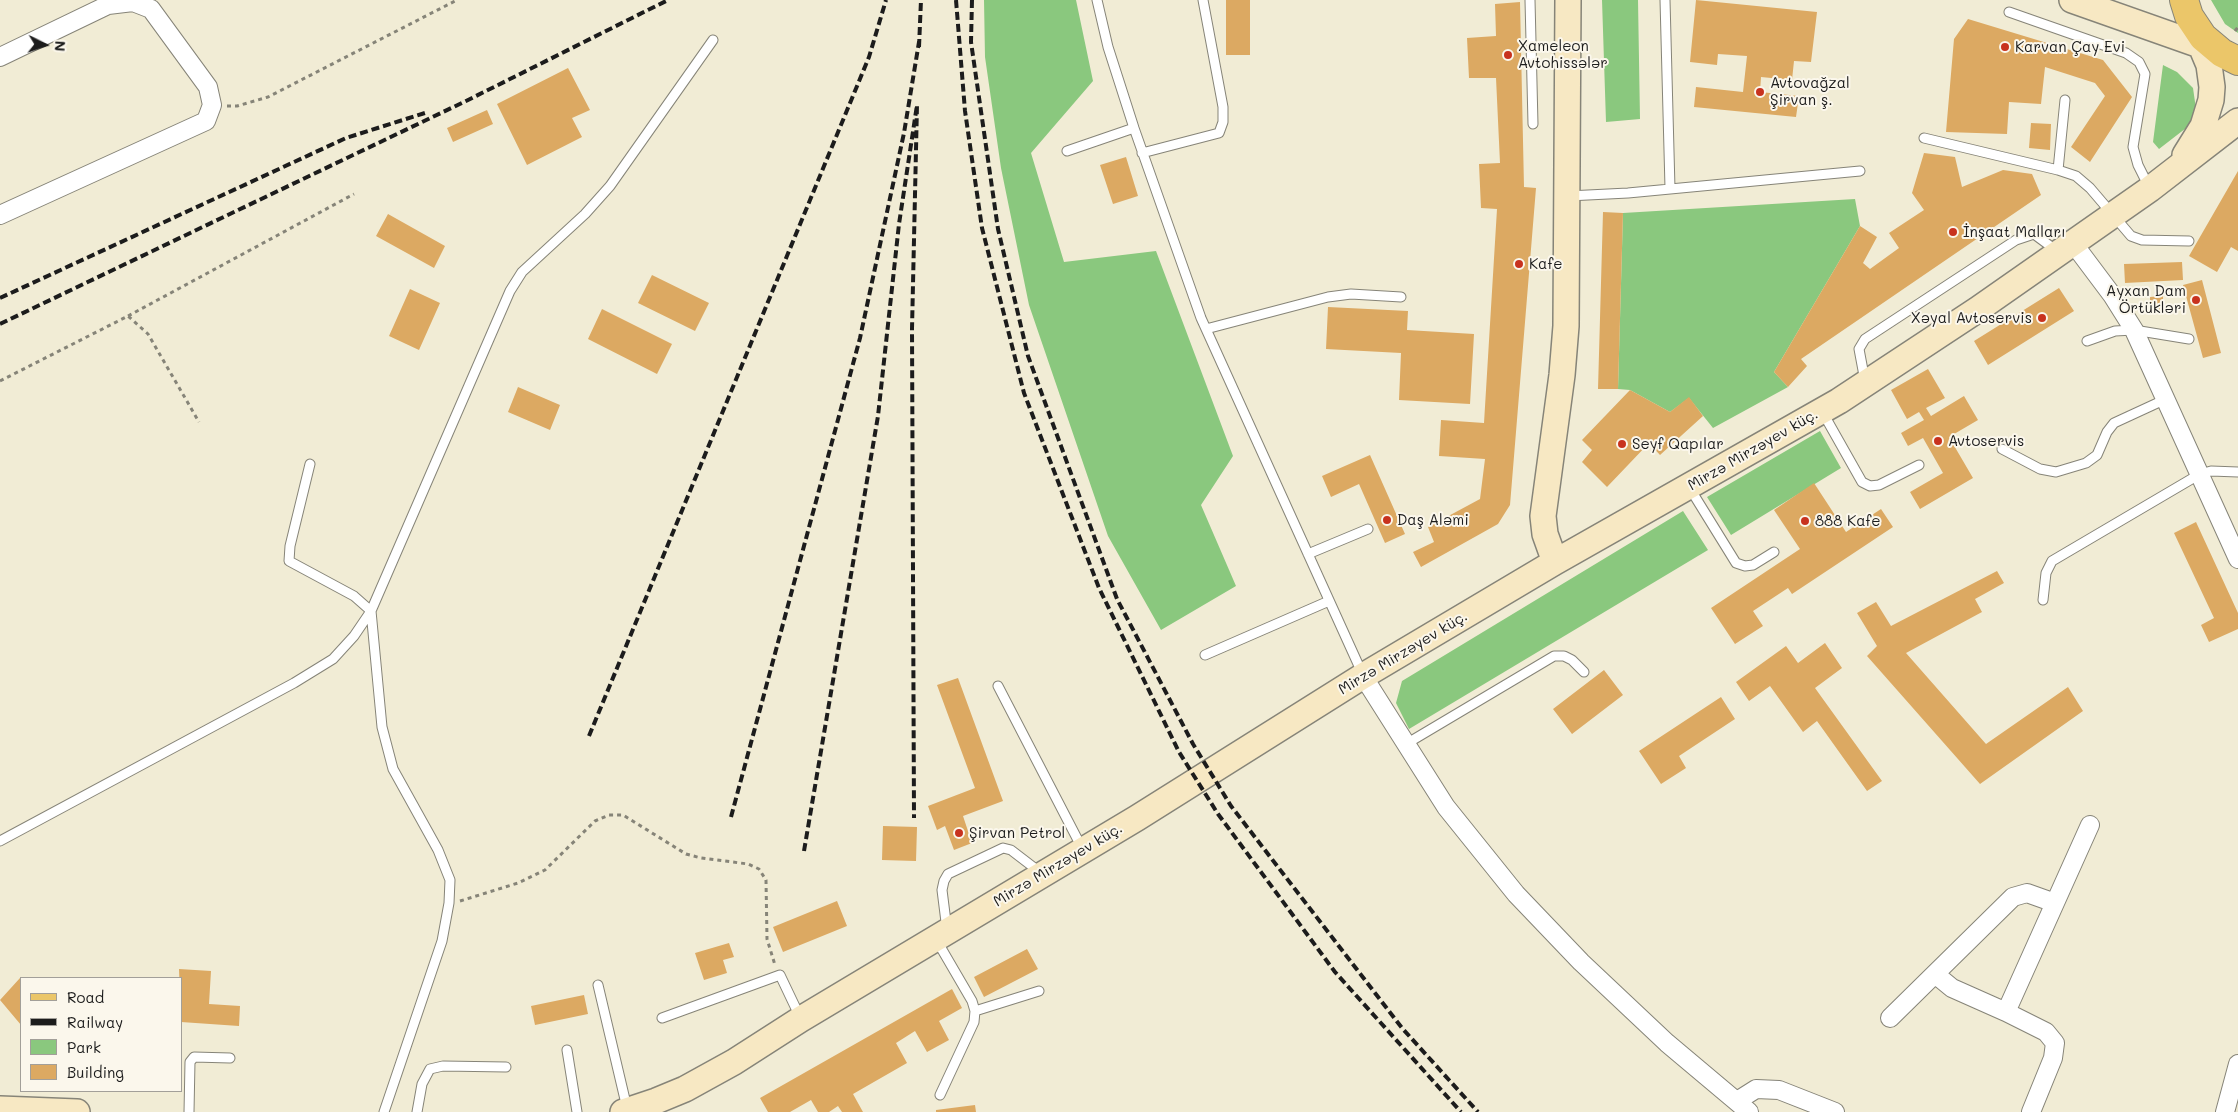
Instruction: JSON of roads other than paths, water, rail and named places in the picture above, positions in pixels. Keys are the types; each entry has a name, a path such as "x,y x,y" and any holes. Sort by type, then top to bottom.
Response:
{"main road":[{"path":"1555,562 1545,534 1543,516 1562,375 1566,326 1568,0"},
{"path":"2072,0 2227,51"},
{"path":"2186,8 2202,37 2227,51"},
{"path":"2172,174 2199,132 2211,100 2212,87 2209,65 2227,51"},
{"name":"Mirzə Mirzəyev küç.","path":"625,1111 685,1089 734,1062 801,1019 1083,851 1363,676 1555,562 1822,411 2066,248 2172,174 2238,121"},
{"path":"0,1109 77,1112"}],"street":[{"path":"0,57 108,5 133,2 151,10 208,87 212,105 206,121 0,215"},
{"path":"2066,248 2112,295 2134,330 2238,559"},
{"path":"1363,676 1446,807 1516,894 1588,969 1667,1043 1743,1106 1756,1089 1779,1090 1835,1112"},
{"path":"2006,1012 2090,825"},
{"path":"1890,1018 2013,898 2027,892 2055,903"},
{"path":"1935,974 1952,988 2046,1032 2055,1043 2053,1058 2031,1112"},
{"path":"2225,1112 2238,1064"}],"lane":[{"path":"1097,0 1108,47 1142,153 1206,329 1363,676"},
{"path":"1142,153 1219,133 1223,122 1223,107 1203,0"},
{"path":"1530,0 1533,124"},
{"path":"1665,0 1670,188"},
{"path":"2009,12 2126,52 2139,62 2145,74 2133,147 2138,166 2150,189"},
{"path":"0,841 294,683 333,659 354,636 371,611 510,291 522,272 585,214 610,186 713,40"},
{"path":"2058,170 2065,100"},
{"path":"1067,151 1134,128"},
{"path":"1924,138 2076,176 2090,188 2131,236 2142,240 2188,241"},
{"path":"1567,196 1860,170"},
{"path":"1866,383 1860,349 1865,339 2016,240 2034,234 2066,248"},
{"path":"1206,329 1328,297 1351,294 1401,297"},
{"path":"2086,341 2115,332 2134,330 2189,339"},
{"path":"2002,449 2040,469 2056,472 2086,463 2097,454 2106,432 2114,423 2166,399"},
{"path":"1822,411 1862,482 1870,486 1879,485 1919,466"},
{"path":"310,464 290,546 290,561 354,596 371,611 382,727 393,769 438,850 450,880 450,904 442,941 384,1112"},
{"path":"2043,600 2046,573 2052,561 2200,474 2211,471 2238,472"},
{"path":"1689,487 1736,563 1745,566 1753,565 1774,552"},
{"path":"1308,554 1368,529"},
{"path":"1205,655 1329,601"},
{"path":"1406,744 1554,656 1564,656 1584,672"},
{"path":"998,686 1083,851"},
{"path":"940,1095 974,1022 975,1012 972,1001 942,935 942,890 944,881 948,874 1003,848 1011,850 1043,875"},
{"path":"662,1018 780,975 801,1019"},
{"path":"598,985 625,1111"},
{"path":"975,1012 1039,991"},
{"path":"567,1050 577,1112"},
{"path":"189,1112 190,1062 194,1057 230,1058"},
{"path":"418,1112 422,1084 430,1069 443,1066 506,1066"}],"railway":[{"path":"0,324 466,101 668,0"},
{"path":"589,736 869,57 886,0"},
{"path":"919,47 921,0"},
{"path":"956,0 965,111 982,228 1024,393 1099,588 1179,752 1218,814 1335,972 1461,1112"},
{"path":"972,0 971,42 998,229 1028,356 1117,599 1193,744 1231,806 1402,1028 1478,1112"},
{"path":"731,817 860,338 904,133 919,42"},
{"path":"804,851 878,416 899,224 917,105 912,329 914,818"},
{"path":"0,298 346,138 428,112"}],"place":[{"name":"Karvan Çay Evi","path":"2005,47"},
{"name":"Xameleon Avtohissələr","path":"1508,55"},
{"name":"Avtovağzal Şirvan ş.","path":"1760,92"},
{"name":"İnşaat Malları","path":"1953,232"},
{"name":"Kafe","path":"1519,264"},
{"name":"Ayxan Dam Örtükləri","path":"2196,300"},
{"name":"Xəyal Avtoservis","path":"2042,318"},
{"name":"Avtoservis","path":"1938,441"},
{"name":"Seyf Qapılar","path":"1622,444"},
{"name":"Daş Aləmi","path":"1387,520"},
{"name":"888 Kafe","path":"1805,521"},
{"name":"Şirvan Petrol","path":"959,833"}]}
